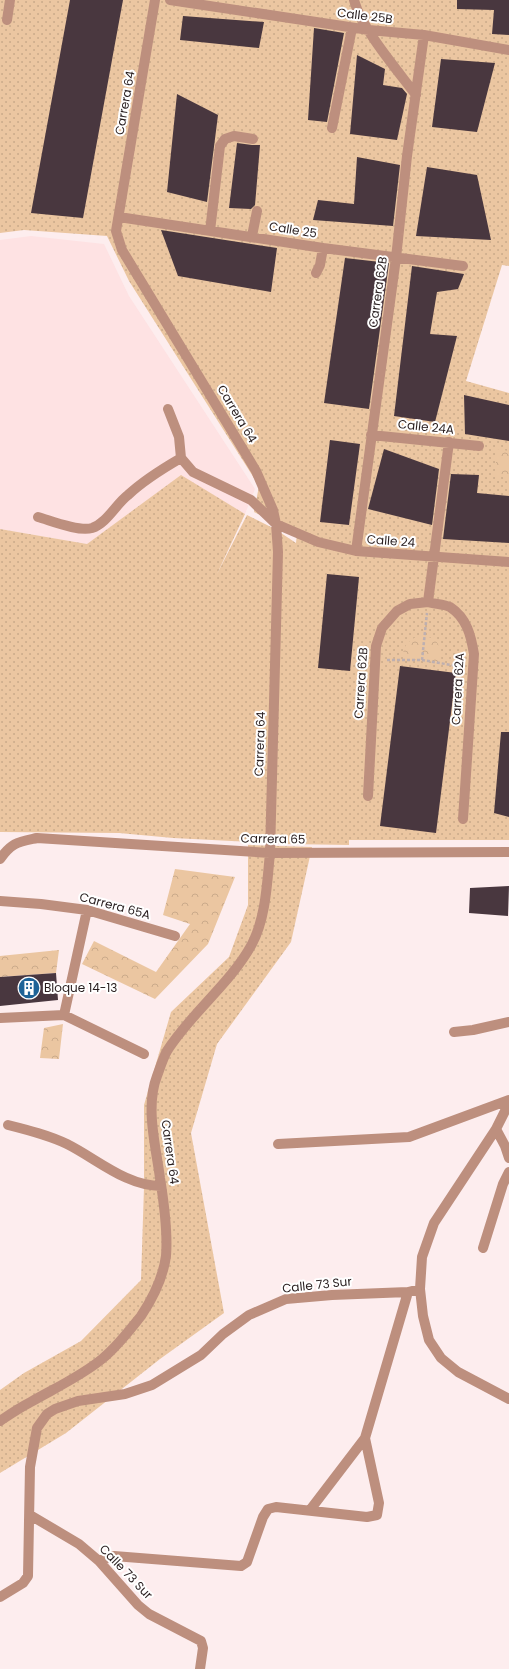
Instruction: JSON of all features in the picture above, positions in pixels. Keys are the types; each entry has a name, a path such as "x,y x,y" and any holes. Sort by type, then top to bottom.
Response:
{"street":[{"path":"7,20 10,0"},
{"name":"Carrera 64","path":"0,1421 27,1403 66,1382 102,1359 127,1335 148,1306 160,1280 166,1256 166,1231 151,1119 154,1084 167,1052 200,1010 237,967 253,943 263,913 270,854 278,552 276,524 268,498 256,471 122,250 116,231 155,0"},
{"name":"Calle 25B","path":"170,0 352,28 424,35 509,50"},
{"path":"354,0 356,7 369,30 416,95"},
{"path":"332,128 352,28"},
{"name":"Carrera 62B","path":"356,551 396,258 407,156 424,35"},
{"path":"210,231 220,146 225,139 234,136 253,139"},
{"path":"252,236 257,211"},
{"name":"Calle 25","path":"119,217 323,248 463,266"},
{"path":"316,274 320,265 323,248"},
{"path":"168,409 178,437 181,458 192,472 251,500 276,524"},
{"name":"Calle 24A","path":"371,435 479,446"},
{"path":"428,602 449,442"},
{"path":"38,518 80,529 93,528 106,518 126,496 156,472 181,458"},
{"name":"Calle 24","path":"276,524 318,542 356,551 509,562"},
{"name":"Carrera 62B","path":"368,796 376,646 382,628 397,611 410,604 428,602"},
{"name":"Carrera 62A","path":"428,602 449,607 463,620 471,634 474,654 463,819"},
{"name":"Carrera 65","path":"0,859 6,850 16,842 37,838 270,854 509,852"},
{"name":"Carrera 65A","path":"0,902 41,904 87,910 175,936"},
{"path":"64,1015 87,910"},
{"path":"0,1018 64,1015 144,1054"},
{"path":"454,1032 473,1030 509,1022"},
{"path":"278,1144 409,1138 509,1100"},
{"path":"509,1103 496,1129 434,1223 422,1257 420,1289 423,1316 429,1340 441,1358 458,1372 509,1399"},
{"path":"8,1125 32,1131 66,1144 133,1181 146,1185 161,1186"},
{"path":"496,1129 505,1146 509,1158"},
{"path":"484,1248 502,1184 509,1172"},
{"name":"Calle 73 Sur","path":"0,1597 23,1583 28,1576 30,1466 37,1428 47,1414 55,1409 78,1401 125,1394 152,1385 202,1355 223,1334 249,1314 286,1300 332,1295 408,1292 420,1289"},
{"path":"310,1510 365,1438 408,1292"},
{"path":"99,1560 114,1556 241,1566 248,1562 263,1517 268,1509 276,1507 367,1517 377,1515 379,1503 365,1438"},
{"name":"Calle 73 Sur","path":"30,1516 79,1544 99,1560 134,1600 149,1614 201,1641 202,1648 200,1669"}],"path":[{"path":"422,660 426,613"},
{"path":"375,661 391,659 422,660 473,670"}],"shaded area":[{"path":"31,236 104,244 129,296 255,489 245,514 181,476 87,544 0,529 0,240"}],"green space":[{"path":"0,0 509,0 509,266 502,265 466,381 509,393 509,840 349,840 349,845 287,844 173,838 119,833 0,832 0,529 87,544 181,475 245,514 217,574 247,515 275,529 296,543 297,533 254,512 259,486 129,281 107,236 24,230 0,233"},
{"path":"497,449 509,451 509,478 495,476"},
{"path":"419,636 431,638 438,643 441,652 441,663 422,660 403,660 406,645"},
{"path":"248,845 312,847 291,942 217,1044 191,1133 224,1313 160,1359 66,1433 0,1473 0,1390 24,1373 81,1341 141,1280 144,1187 144,1105 171,1012 229,957 248,905"},
{"path":"175,869 235,877 208,944 155,999 82,964 94,941 156,972 190,924 163,915"},
{"path":"59,950 56,973 0,977 0,956"},
{"path":"63,1024 59,1059 40,1058 44,1028"}],"building":[{"path":"70,0 123,0 83,218 31,213"},
{"path":"457,0 509,0 509,35 492,34 494,10 457,9"},
{"path":"183,16 264,22 259,48 180,40"},
{"path":"314,28 344,33 327,122 308,120"},
{"path":"357,55 385,69 383,85 402,88 407,94 397,140 350,134"},
{"path":"441,59 495,63 477,132 432,127"},
{"path":"177,94 218,115 207,202 167,192"},
{"path":"237,143 260,145 255,205 251,209 229,208"},
{"path":"357,157 400,165 393,226 313,220 318,200 354,204"},
{"path":"427,167 477,175 491,240 416,236"},
{"path":"161,230 277,248 271,292 178,276"},
{"path":"345,258 389,263 369,409 324,403"},
{"path":"412,266 464,274 458,289 437,292 430,334 457,336 435,422 394,416"},
{"path":"464,395 509,405 509,441 465,434"},
{"path":"330,440 360,444 349,525 320,522"},
{"path":"384,449 439,469 432,525 368,509"},
{"path":"451,474 479,475 477,493 509,496 509,543 443,539"},
{"path":"327,574 359,577 350,671 318,668"},
{"path":"400,666 456,673 436,833 380,826"},
{"path":"501,732 509,732 509,817 494,813"},
{"path":"509,886 508,916 469,913 470,888"},
{"name":"Bloque 14-13","path":"56,973 58,1000 0,1006 0,977"}],"place":[{"name":"Bloque 14-13","path":"29,988"}]}
